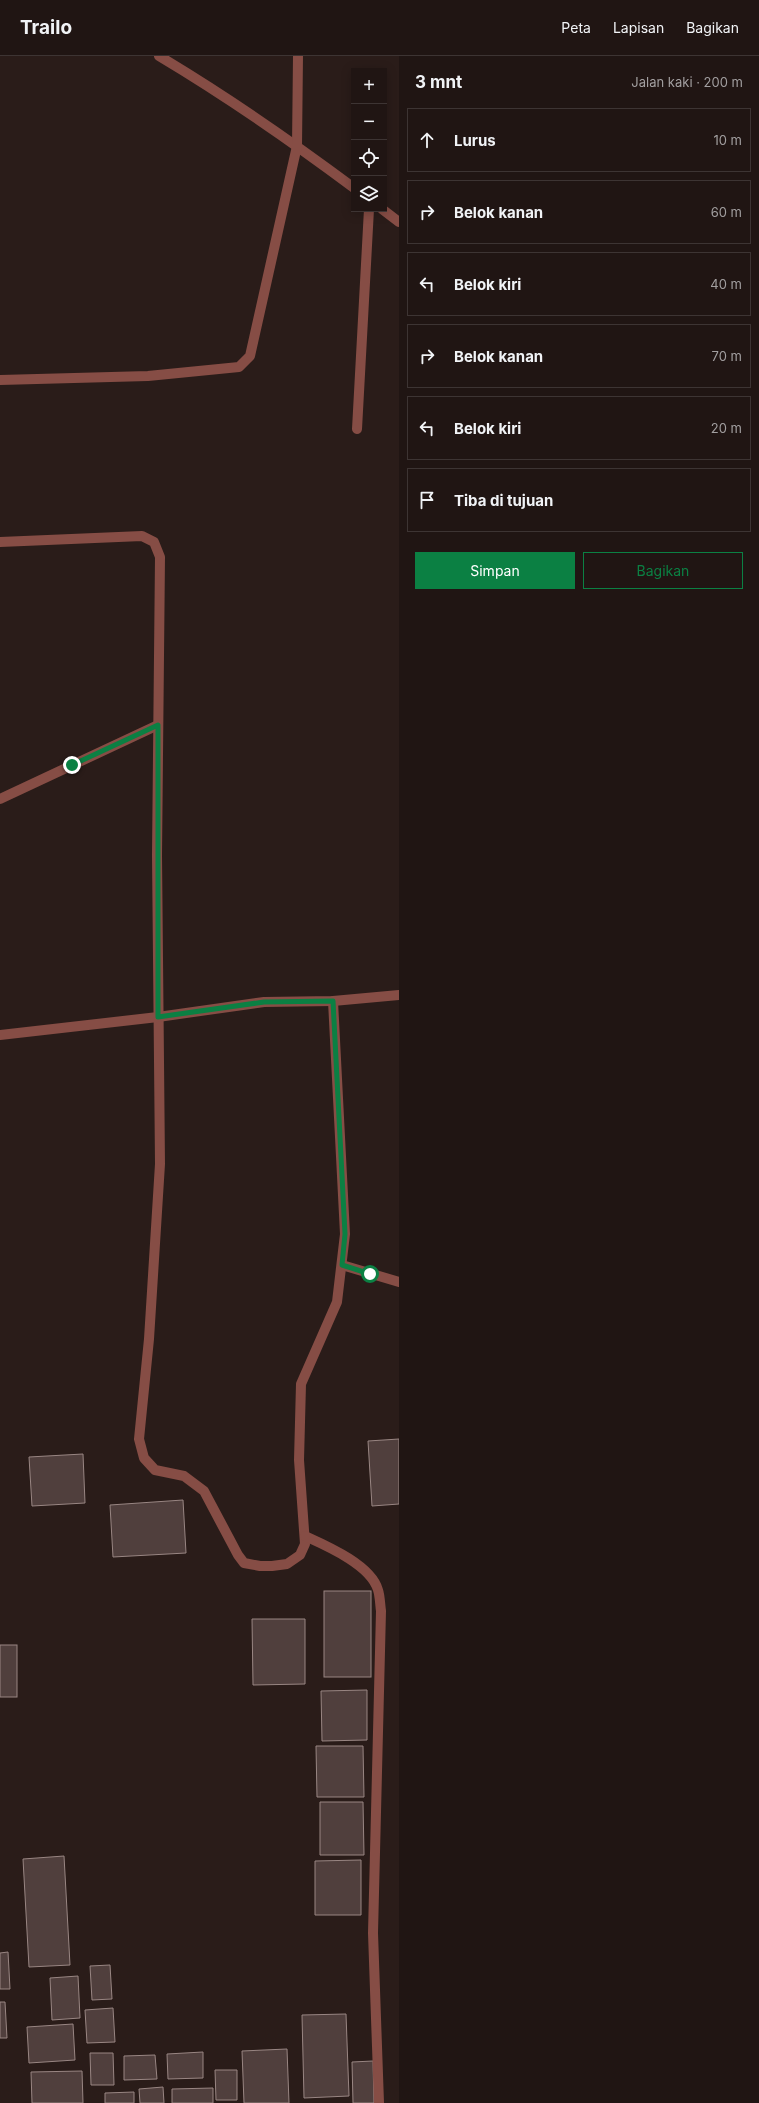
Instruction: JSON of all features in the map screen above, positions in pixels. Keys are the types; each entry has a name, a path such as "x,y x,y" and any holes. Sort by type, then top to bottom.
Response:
{"street":[{"path":"159,56 202,82 297,146 351,186"},
{"path":"0,380 148,376 239,366 250,356 297,146 298,56"},
{"path":"358,429 369,212"},
{"path":"386,212 399,222"},
{"path":"0,542 142,536 154,542 160,557 158,725 158,1017 160,1164 149,1339 139,1439 144,1458 155,1470 184,1476 204,1491 238,1555 244,1563 260,1566 288,1564 300,1554 305,1544 299,1460 301,1384 337,1302 342,1265 345,1234 333,1001"},
{"path":"0,799 158,725"},
{"path":"0,1035 158,1017 264,1002 333,1001 399,995"},
{"path":"342,1265 399,1282"},
{"path":"305,1536 342,1554 362,1568 378,1588 381,1611 373,1933 379,2103"}],"building":[{"path":"399,1439 399,1504 372,1506 368,1441"},
{"path":"83,1454 85,1503 32,1506 29,1457"},
{"path":"183,1500 186,1553 113,1557 110,1505"},
{"path":"324,1591 371,1591 371,1677 324,1677"},
{"path":"252,1619 305,1619 305,1684 253,1685"},
{"path":"0,1645 17,1645 17,1697 0,1697"},
{"path":"367,1690 367,1740 322,1741 321,1691"},
{"path":"316,1746 363,1746 364,1797 317,1797"},
{"path":"320,1802 363,1802 364,1855 320,1855"},
{"path":"64,1856 70,1965 29,1967 23,1859"},
{"path":"361,1860 361,1915 315,1915 315,1861"},
{"path":"8,1952 10,1989 0,1989 0,1953"},
{"path":"110,1965 112,1999 92,2000 90,1966"},
{"path":"78,1976 80,2018 52,2020 50,1978"},
{"path":"0,2002 5,2002 7,2038 0,2038"},
{"path":"113,2008 115,2042 87,2043 85,2010"},
{"path":"346,2014 349,2096 304,2098 302,2015"},
{"path":"73,2024 75,2060 29,2063 27,2027"},
{"path":"287,2049 289,2103 244,2103 242,2051"},
{"path":"203,2052 203,2078 168,2079 167,2054"},
{"path":"90,2053 113,2053 114,2085 91,2085"},
{"path":"155,2055 157,2079 124,2080 124,2056"},
{"path":"373,2061 374,2103 353,2103 352,2062"},
{"path":"215,2070 237,2070 237,2100 216,2100"},
{"path":"82,2071 83,2103 32,2103 31,2072"},
{"path":"163,2087 164,2103 140,2103 139,2089"},
{"path":"213,2088 213,2103 172,2103 172,2089"},
{"path":"134,2092 134,2103 105,2103 105,2093"}],"route":[{"path":"72,765 158,725 158,1017 264,1002 333,1001 345,1234 342,1265 370,1274"}]}
